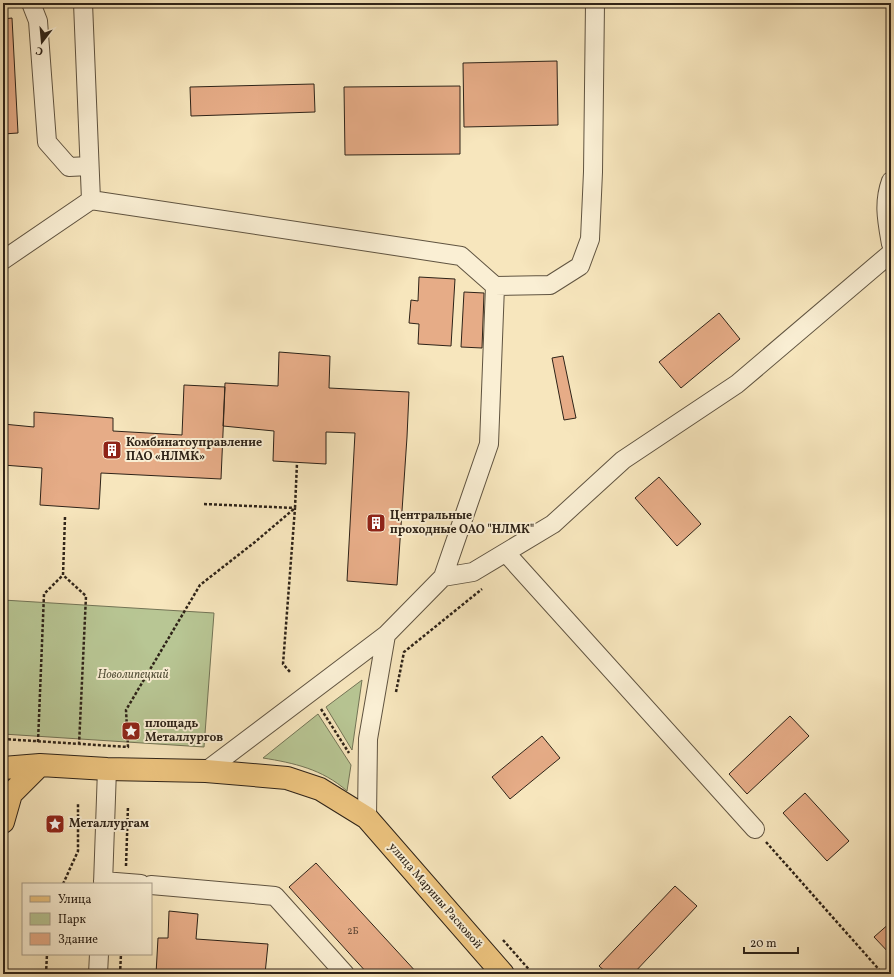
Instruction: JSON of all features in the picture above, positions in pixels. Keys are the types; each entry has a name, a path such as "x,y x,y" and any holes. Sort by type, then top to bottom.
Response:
{"main road":[{"path":"3,756 40,765"},
{"path":"3,768 40,765 107,769 206,771 287,778 320,789 367,818"},
{"path":"3,822 11,794 40,765"},
{"name":"улица Марины Расковой","path":"367,818 503,974"}],"street":[{"path":"31,3 38,21 47,142 69,167 89,166"},
{"path":"83,3 91,200"},
{"path":"3,260 91,200 460,256 495,286 550,285 580,266 590,239 593,172 595,3"},
{"path":"891,181 888,189 885,215 891,244"},
{"path":"443,577 474,572 553,524 623,460 737,384 891,253"},
{"path":"206,771 386,635 443,577 489,444 495,286"},
{"path":"506,552 755,829"},
{"path":"367,818 368,739 386,635"},
{"path":"107,769 103,882 134,883"},
{"path":"152,885 275,896 345,974"},
{"path":"98,974 99,955"}],"path":[{"path":"291,673 283,664 297,463"},
{"path":"204,504 295,508"},
{"path":"3,739 128,747 126,710 200,585 255,542 295,508"},
{"path":"38,742 44,594 62,575 65,518"},
{"path":"62,575 86,596 79,745"},
{"path":"395,697 404,652 484,587"},
{"path":"321,709 352,758"},
{"path":"63,883 78,851 78,804"},
{"path":"128,806 134,883"},
{"path":"755,829 883,974"},
{"path":"502,939 533,974"},
{"path":"46,974 47,955"},
{"path":"120,974 121,955"}],"green space":[{"name":"Новолипецкий","path":"3,600 214,613 204,747 3,734"},
{"path":"362,680 352,750 326,707"},
{"path":"318,714 351,765 347,791 328,777 318,772 286,762 263,758"}],"building":[{"path":"12,18 18,133 3,134 3,19"},
{"path":"557,61 558,125 464,127 463,63"},
{"path":"314,84 315,112 191,116 190,87"},
{"path":"460,86 460,154 345,155 344,87"},
{"path":"419,277 455,279 451,346 418,344 419,324 409,323 411,300 418,301"},
{"path":"464,292 484,293 482,348 461,347"},
{"path":"719,313 740,339 681,388 659,362"},
{"name":"Центральные проходные ОАО \"НЛМК\"","path":"279,352 330,356 329,388 409,392 397,585 347,581 355,433 326,432 326,464 273,461 274,431 223,426 225,383 278,386"},
{"path":"563,356 576,418 564,420 552,358"},
{"name":"Комбинатоуправление ПАО «НЛМК»","path":"184,385 225,387 221,479 101,473 99,509 40,505 42,468 3,465 3,424 34,427 34,412 113,418 113,431 182,435"},
{"path":"659,477 701,524 677,546 635,498"},
{"path":"790,716 809,736 747,794 729,774"},
{"path":"542,736 560,758 510,799 492,777"},
{"path":"805,793 849,841 827,861 783,813"},
{"path":"316,863 418,974 368,974 289,887"},
{"path":"675,886 697,906 633,974 608,974 599,966"},
{"path":"169,911 198,914 196,939 268,944 265,974 156,974 158,938 168,938"},
{"path":"891,922 891,955 874,937"}],"place":[{"name":"Комбинатоуправление ПАО «НЛМК»","path":"112,450"},
{"name":"Центральные проходные ОАО \"НЛМК\"","path":"376,523"},
{"name":"площадь Металлургов","path":"131,731"},
{"name":"Металлургам","path":"55,824"}]}
